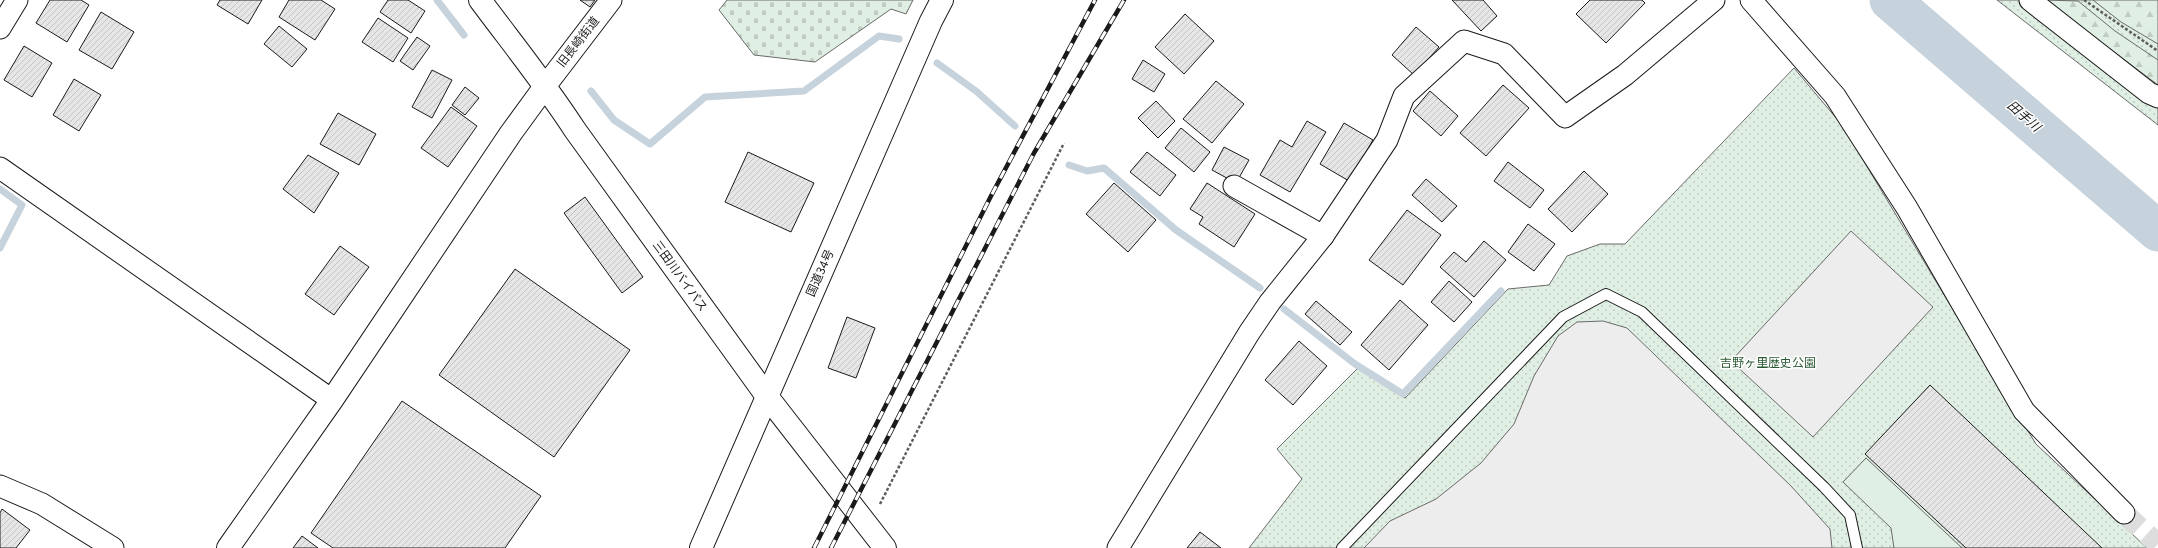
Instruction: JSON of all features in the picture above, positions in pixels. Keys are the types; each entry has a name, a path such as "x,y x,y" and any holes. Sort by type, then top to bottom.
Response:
{"main road":[{"name":"三田川バイパス","path":"480,0 521,55 546,85 575,130 766,395 885,548"},
{"name":"国道34号","path":"700,548 766,395 942,0"},
{"path":"228,548 332,400 511,133 546,85"}],"street":[{"path":"2,21 18,0"},
{"name":"旧長崎街道","path":"546,85 611,0"},
{"path":"1118,548 1270,302 1323,236 1387,140 1404,96 1464,41 1504,54 1565,118 1625,75 1714,0"},
{"path":"1751,0 1835,96 1907,208 2024,411 2124,514"},
{"path":"2030,0 2149,92 2158,96"},
{"path":"0,168 332,400"},
{"path":"1234,186 1323,236"},
{"path":"0,486 42,504 113,548"}],"lane":[{"path":"1342,548 1563,317 1606,294 1642,312 1824,487 1850,515 1857,548"}],"path":[{"path":"2084,0 2158,51"},
{"path":"867,524 878,510 1064,143"}],"green space":[{"path":"727,0 913,0 906,14 891,9 815,62 754,55 719,10"},
{"path":"1997,0 2158,0 2158,125"},
{"path":"2045,0 2078,1 2115,31 2158,60 2158,85"},
{"path":"2093,0 2158,0 2158,44 2121,22"},
{"name":"吉野ヶ里歴史公園","path":"1794,68 1842,125 1973,343 2036,444 2147,548 1249,548 1302,479 1277,449 1358,368 1405,398 1508,289 1549,285 1567,256 1600,244 1625,244"},
{"path":"1866,458 1962,548 1894,548 1891,528 1843,482"}],"shaded area":[{"path":"1851,231 1933,307 1813,437 1731,361"},
{"path":"1603,321 1627,328 1791,486 1830,529 1832,548 1364,548 1390,521 1436,499 1481,463 1514,424 1534,376 1558,336 1577,322"}],"building":[{"path":"50,0 81,0 89,5 67,42 36,23"},
{"path":"220,0 262,0 248,24 217,5"},
{"path":"289,0 321,0 335,9 315,40 279,17"},
{"path":"388,0 408,0 425,11 411,33 380,12"},
{"path":"580,0 595,0 590,7"},
{"path":"1452,0 1483,0 1497,16 1481,31"},
{"path":"1590,0 1642,0 1645,3 1606,43 1576,14"},
{"path":"101,12 134,32 112,69 79,50"},
{"path":"1185,14 1214,41 1184,74 1155,47"},
{"path":"378,18 408,38 393,62 362,42"},
{"path":"279,26 307,49 292,67 264,44"},
{"path":"1416,27 1439,47 1414,75 1392,55"},
{"path":"417,37 430,46 413,70 400,61"},
{"path":"24,46 52,63 32,97 4,80"},
{"path":"1143,60 1165,74 1154,92 1132,79"},
{"path":"432,70 452,80 432,118 412,107"},
{"path":"74,79 101,95 79,131 53,115"},
{"path":"1216,81 1244,104 1212,143 1183,119"},
{"path":"1503,85 1529,108 1486,156 1460,133"},
{"path":"465,87 479,98 465,115 452,105"},
{"path":"1430,91 1458,116 1441,136 1413,111"},
{"path":"1156,101 1175,121 1158,138 1138,118"},
{"path":"451,107 477,126 448,167 421,148"},
{"path":"338,113 376,134 359,165 320,144"},
{"path":"1307,121 1326,132 1290,192 1260,175 1280,140 1292,147"},
{"path":"1344,123 1373,140 1349,181 1320,164"},
{"path":"1181,128 1210,152 1194,172 1165,148"},
{"path":"1224,147 1249,160 1236,183 1212,170"},
{"path":"748,152 814,183 791,232 725,202"},
{"path":"1147,152 1176,175 1160,196 1130,172"},
{"path":"308,155 339,173 314,213 283,189"},
{"path":"1508,162 1544,190 1530,208 1494,181"},
{"path":"1584,171 1608,194 1572,232 1548,209"},
{"path":"1426,179 1457,206 1442,222 1412,195"},
{"path":"1114,183 1156,220 1128,252 1086,214"},
{"path":"1207,183 1255,214 1234,247 1199,224 1203,217 1190,209"},
{"path":"585,197 643,277 622,293 564,213"},
{"path":"1407,210 1441,235 1403,285 1369,260"},
{"path":"1528,224 1555,244 1534,271 1508,252"},
{"path":"1484,241 1506,260 1474,297 1440,267 1454,252 1466,262"},
{"path":"340,246 369,267 334,315 305,294"},
{"path":"515,269 630,350 554,457 439,375"},
{"path":"1449,281 1472,302 1454,322 1431,302"},
{"path":"1400,300 1428,325 1389,370 1361,345"},
{"path":"1316,301 1352,332 1340,345 1305,314"},
{"path":"847,317 875,328 856,378 828,368"},
{"path":"1299,341 1327,366 1293,405 1265,380"},
{"path":"1930,385 2102,548 1966,548 1865,454"},
{"path":"402,401 541,496 505,548 333,548 311,533"},
{"path":"2,509 30,530 16,548 0,548 0,513"},
{"path":"1200,532 1221,548 1187,548"},
{"path":"302,536 318,548 293,548"}],"waterway":[{"path":"437,0 464,35"},
{"name":"田手川","path":"1890,0 2158,231"},
{"path":"591,91 614,120 650,144 705,97 804,91 879,36 899,39"},
{"path":"937,63 976,91 1015,126"},
{"path":"1069,165 1087,171 1104,168 1176,230 1260,288"},
{"path":"0,189 22,205 0,248"},
{"path":"1284,309 1355,364 1403,394 1501,291"}],"tunnel":[{"path":"2124,513 2158,544"}],"railway":[{"path":"814,548 991,196 1095,0"},
{"path":"831,548 1034,153 1124,0"}]}
